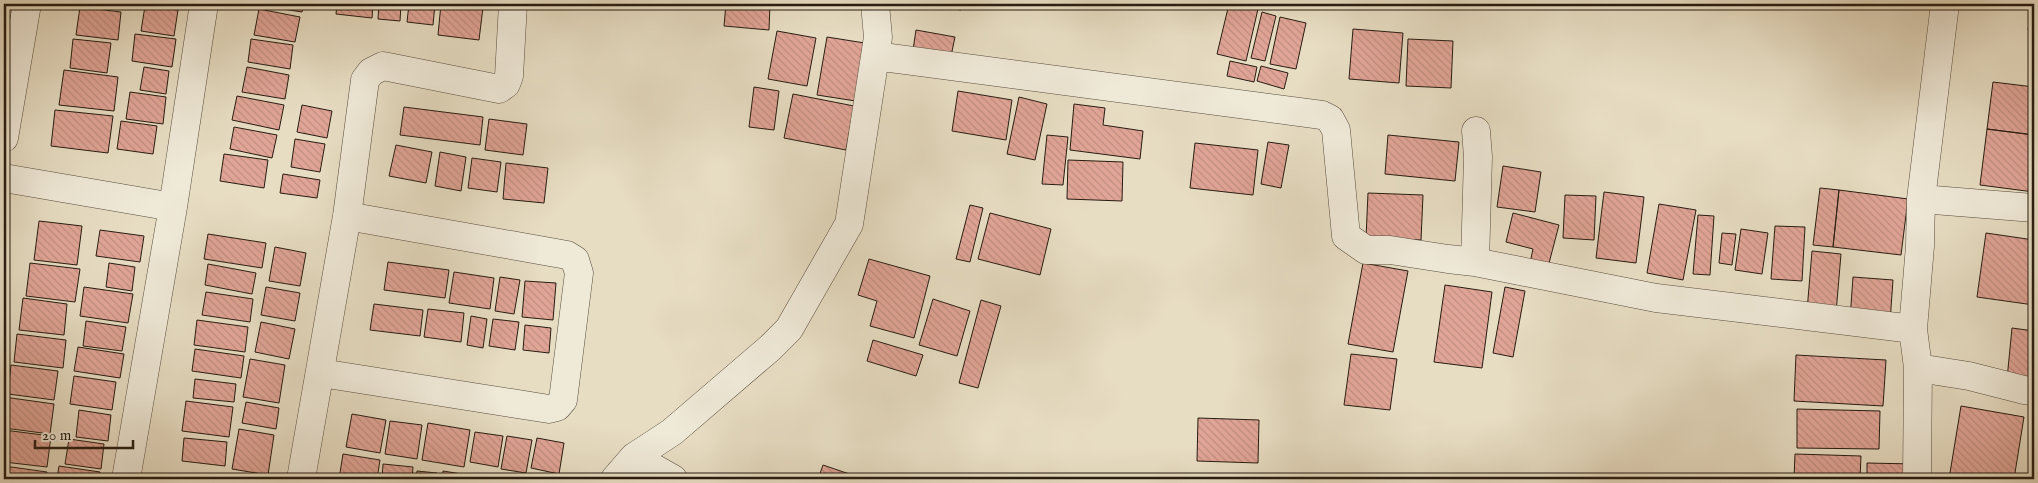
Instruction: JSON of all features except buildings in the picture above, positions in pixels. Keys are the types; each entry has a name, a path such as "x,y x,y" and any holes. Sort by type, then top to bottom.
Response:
{"street":[{"path":"126,479 173,206 204,4"},
{"path":"301,479 347,216 365,80 372,72 383,66 499,89 506,84 509,76 513,4"},
{"path":"615,479 634,457 672,432 770,348 789,329 849,224 878,37 875,4"},
{"path":"1917,479 1918,368 1913,329 1920,246 1921,199 1945,4"},
{"path":"4,138 18,17"},
{"path":"875,56 1322,115 1330,119 1336,130 1346,236 1366,250 1390,250 1475,262 1656,298 1913,329"},
{"path":"1475,262 1478,157 1476,131"},
{"path":"4,178 173,206"},
{"path":"1921,199 2034,208"},
{"path":"321,373 549,409 557,407 563,400 579,272 575,260 566,255 347,216"},
{"path":"1918,368 1969,376 2034,391"},
{"path":"634,457 673,479"}]}
